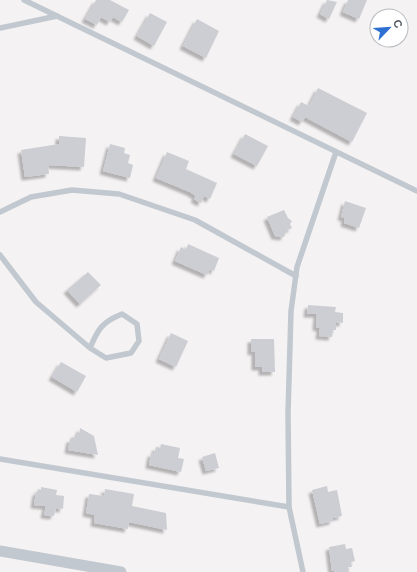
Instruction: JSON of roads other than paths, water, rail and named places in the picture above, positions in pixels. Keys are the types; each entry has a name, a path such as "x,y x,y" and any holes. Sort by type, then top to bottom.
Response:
{"street":[{"path":"0,551 121,572"}],"lane":[{"path":"24,0 417,191"},
{"path":"0,28 57,16"},
{"path":"303,572 289,507 288,406 291,311 297,267 336,152"},
{"path":"0,212 31,197 72,190 119,194 195,220 296,276"},
{"path":"0,255 36,302 90,348 106,358 131,353 139,341 137,324 122,314 108,319 97,331 90,348"},
{"path":"0,459 289,507"}]}
